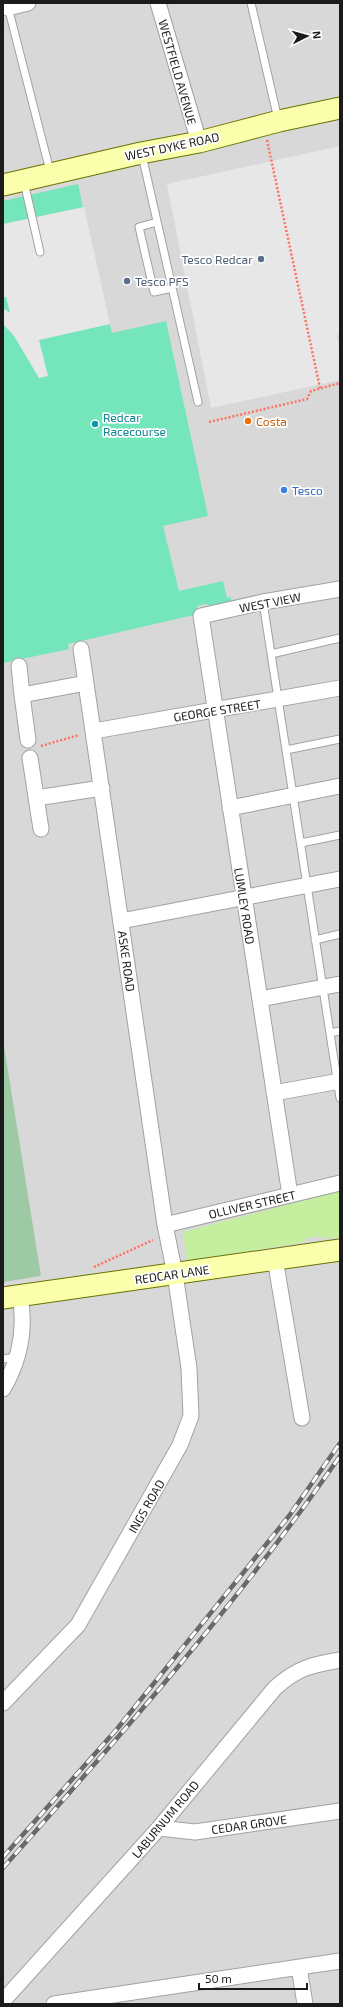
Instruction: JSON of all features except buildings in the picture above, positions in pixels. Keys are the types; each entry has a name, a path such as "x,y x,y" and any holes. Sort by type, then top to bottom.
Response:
{"street":[{"name":"WESTFIELD AVENUE","path":"158,3 199,142"},
{"name":"WEST DYKE ROAD","path":"3,185 141,153 199,142 271,123 340,108"},
{"name":"WEST VIEW","path":"201,616 263,602 340,589"},
{"name":"LUMLEY ROAD","path":"201,616 290,1195"},
{"name":"ASKE ROAD","path":"81,649 166,1230 175,1274"},
{"path":"19,666 22,694 32,748 36,798 41,829"},
{"path":"22,694 86,683"},
{"name":"GEORGE STREET","path":"94,731 340,688"},
{"path":"230,808 340,786"},
{"path":"36,798 102,788"},
{"path":"121,921 340,879"},
{"path":"260,999 340,984"},
{"path":"274,1093 339,1082"},
{"name":"OLLIVER STREET","path":"166,1230 290,1195 340,1183"},
{"name":"REDCAR LANE","path":"12,1297 340,1250"},
{"path":"275,1259 302,1418"},
{"name":"INGS ROAD","path":"3,1703 78,1625 180,1445 191,1416 189,1368 175,1274"},
{"path":"3,1389 13,1372 10,1358 23,1328 12,1297"},
{"name":"LABURNUM ROAD","path":"3,2001 159,1828 275,1688 291,1674 308,1666 340,1660"},
{"name":"CEDAR GROVE","path":"159,1828 195,1832 340,1811"},
{"path":"54,2004 340,1961"},
{"path":"299,1967 305,2004"}],"lane":[{"path":"252,3 271,123"},
{"path":"14,5 50,174"},
{"path":"141,153 198,402"},
{"path":"24,180 40,252"},
{"path":"157,222 139,227 154,292 172,288"},
{"path":"263,602 315,940 339,1082 340,1098"},
{"path":"271,654 340,638"},
{"path":"286,750 340,739"},
{"path":"301,843 340,835"},
{"path":"315,940 340,934"},
{"path":"330,1033 340,1031"}],"path":[{"path":"271,123 320,388"},
{"path":"208,422 307,399 311,391 340,382"},
{"path":"32,748 94,731"},
{"path":"89,1269 166,1230"}],"shaded area":[{"path":"3,3 340,3 340,2004 3,2004"},
{"name":"Tesco Redcar","path":"340,146 340,334 337,335 340,350 340,380 211,408 167,184"},
{"path":"84,207 110,324 39,340 48,376 39,378 14,336 3,324 3,308 10,313 6,297 3,297 3,224"}],"green space":[{"name":"Redcar Racecourse","path":"78,184 101,293 112,333 166,321 208,516 163,526 179,591 223,581 227,598 231,597 232,606 219,609 206,604 197,606 198,614 68,644 69,649 3,663 3,201"},
{"path":"3,1040 41,1276 3,1282"},
{"path":"340,1191 340,1237 323,1239 322,1236 305,1238 305,1242 187,1261 183,1232"}],"railway":[{"path":"3,1857 117,1729 289,1516 340,1443"},
{"path":"3,1868 178,1667 262,1563 340,1456"}],"place":[{"name":"Tesco Redcar","path":"261,259"},
{"name":"Tesco PFS","path":"127,281"},
{"name":"Costa","path":"248,421"},
{"name":"Redcar Racecourse","path":"95,424"},
{"name":"Tesco","path":"284,490"}]}
